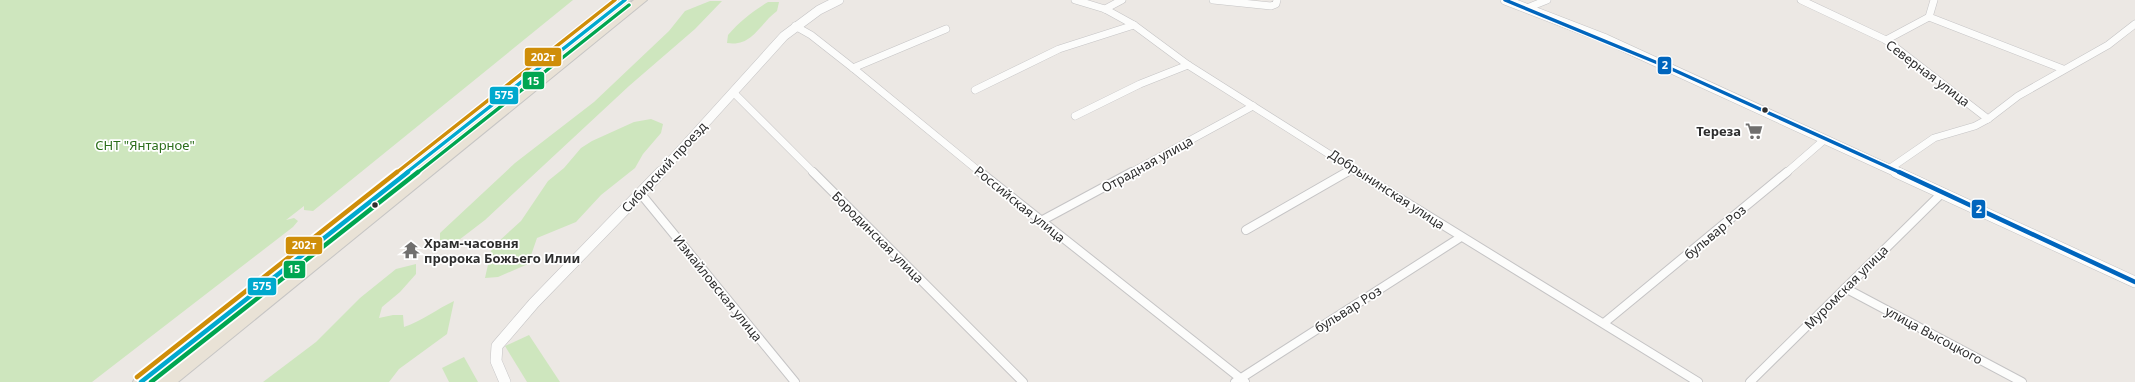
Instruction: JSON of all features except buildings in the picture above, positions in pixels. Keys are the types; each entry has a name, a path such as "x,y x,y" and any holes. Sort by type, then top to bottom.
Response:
{"highway":[{"path":"141,382 632,1"},
{"path":"166,382 632,1"}],"street":[{"name":"Сибирский проезд","path":"505,382 496,361 497,346 534,303 641,194 732,92 795,26 819,10 839,0"},
{"name":"Добрынинская улица","path":"1075,0 1105,9 1134,25 1188,65 1462,237 1698,382"},
{"path":"1105,9 1122,0"},
{"path":"1213,0 1272,6 1276,4 1277,0"},
{"path":"1506,0 1606,39 2135,282"},
{"path":"1527,8 1547,0"},
{"name":"Северная улица","path":"1801,0 1886,40 1988,118"},
{"path":"1886,40 1928,17 1934,0"},
{"path":"1928,17 2005,48 2063,69"},
{"name":"Северная улица","path":"1889,169 1934,138 1975,126 2018,96 2063,69 2108,45 2135,24"},
{"path":"975,90 1058,49 1134,25"},
{"name":"Российская улица","path":"795,26 811,35 854,68 1240,381"},
{"path":"854,68 946,29"},
{"path":"1075,116 1140,84 1188,65"},
{"name":"Бородинская улица","path":"732,92 1023,382"},
{"name":"Отрадная улица","path":"1041,221 1253,106"},
{"name":"бульвар Роз","path":"1604,323 1726,224 1824,140"},
{"path":"1246,230 1353,168"},
{"name":"Муромская улица","path":"1750,382 1942,193"},
{"name":"Измайловская улица","path":"641,194 795,382"},
{"name":"бульвар Роз","path":"1240,381 1462,237"},
{"name":"улица Высоцкого","path":"1845,288 2022,382"}],"green space":[{"name":"СНТ \"Янтарное\"","path":"0,0 573,0 313,211 304,210 304,206 286,220 294,218 298,221 293,227 92,382 0,382"},
{"path":"710,1 722,1 695,29 629,86 485,220 455,243 440,244 440,233 515,163 594,102 669,31 685,11"},
{"path":"768,2 779,2 777,11 750,38 743,42 727,43 728,35 737,25"},
{"path":"651,119 663,124 661,133 643,154 635,168 601,195 576,222 537,238 528,264 498,277 485,278 491,251 498,242 521,221 548,181 564,168 581,148 592,141 634,122"},
{"path":"416,264 416,274 400,292 382,307 379,318 393,315 403,315 404,327 417,322 454,301 447,334 399,369 389,382 263,382 316,342 360,298 396,269"},
{"path":"529,335 560,382 527,382 505,346"},
{"path":"464,357 478,382 449,382 442,368"}],"transit line":[{"name":"202т","path":"137,377 615,0"},
{"name":"575","path":"141,382 625,0"},
{"name":"2","path":"1505,0 1585,32 1744,100 2135,282"},
{"name":"15","path":"151,382 629,5"}],"place":[{"name":"Тереза","path":"1754,131"},
{"name":"Храм-часовня пророка Божьего Илии","path":"411,250"}]}
